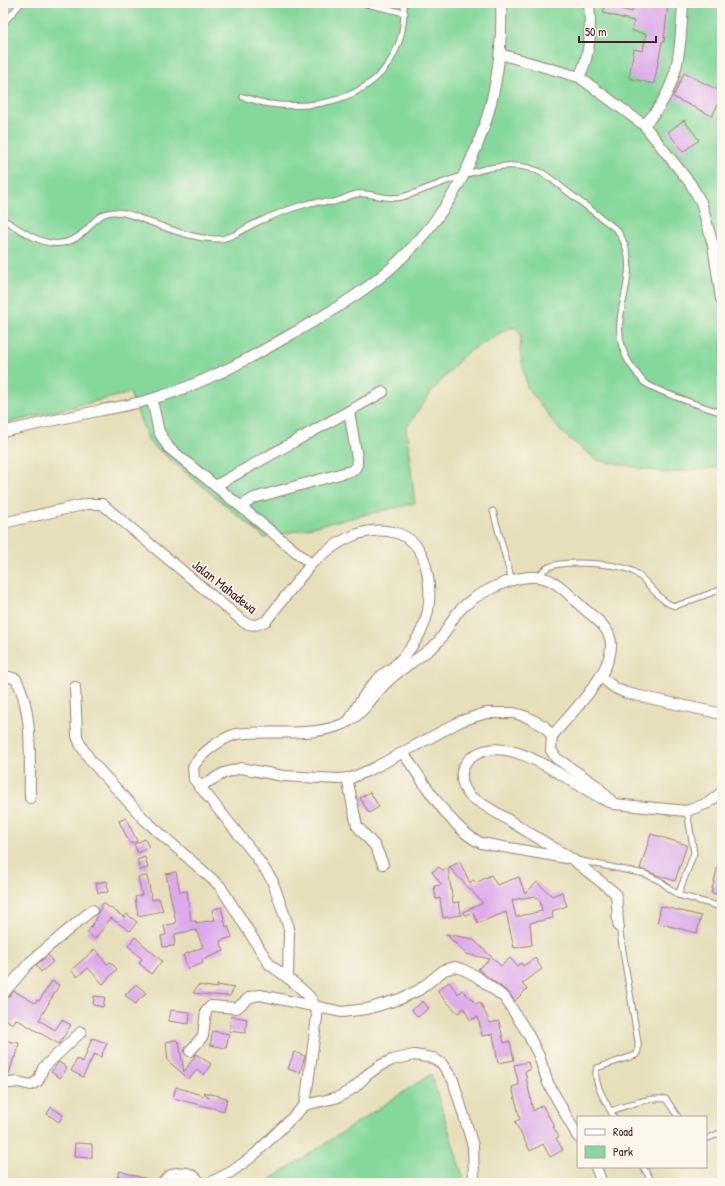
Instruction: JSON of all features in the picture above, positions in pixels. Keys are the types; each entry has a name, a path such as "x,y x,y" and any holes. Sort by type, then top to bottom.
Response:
{"street":[{"path":"3,432 152,400 212,376 246,359 353,297 390,268 415,243 436,217 464,175 480,140 495,85 500,54 500,3"},
{"path":"579,77 587,58 590,42 589,3"},
{"path":"644,125 658,111 667,97 673,80 681,40 682,3"},
{"path":"500,54 579,77 644,125 690,183 701,202 713,245 721,299"},
{"path":"215,486 383,392"},
{"path":"152,400 159,432 169,448 311,564 329,548 343,540 366,532 379,530 392,532 409,539 416,546 425,562 430,585 430,608 423,630 412,647 370,688 360,700 348,721"},
{"path":"241,506 254,498 354,470 357,465 357,458 349,411"},
{"name":"Jalan Mahadewa","path":"3,522 87,504 102,504 245,624 252,626 266,621 311,564"},
{"path":"288,978 289,928 272,880 237,832 199,787 193,775 193,767 200,756 227,738 246,733 315,730 332,727 348,721 363,711 386,682 439,641 464,606 483,593 513,582 537,577 556,583 606,629 610,635 612,648 601,677 552,736 551,750 556,758 597,786 614,804"},
{"path":"3,675 16,679 23,692 27,712 30,798"},
{"path":"601,677 615,688 626,692 722,714"},
{"path":"75,688 77,736 81,746 91,762 146,820 220,886 270,965 288,978 314,1001 317,1017 305,1105"},
{"path":"199,787 224,773 241,768 283,776 347,778 363,774 461,721 486,713 514,713 527,717 544,726 552,736"},
{"path":"618,927 616,914 618,901 615,893 572,859 471,797 463,786 462,770 465,764 470,758 486,750 495,748 515,752 614,804 687,811 708,803 722,792"},
{"path":"403,753 454,823 470,838 492,845 572,859"},
{"path":"347,778 357,826 375,846 383,864"},
{"path":"3,994 30,962 92,910"},
{"path":"190,1051 202,1036 206,1011 210,1007 237,1008 250,997 260,995 342,1012 367,1009 410,995 447,969 455,967 476,976 505,998 528,1034 548,1084 577,1135"},
{"path":"3,1084 18,1082 31,1085 36,1083 43,1068 81,1032"},
{"path":"209,1183 231,1172 253,1156 305,1105 347,1093 368,1074 392,1060 414,1055 433,1058 442,1064 453,1080 473,1146 474,1183"},
{"path":"596,1168 602,1183"},
{"path":"163,1183 169,1176 179,1172 190,1174 200,1183"}],"lane":[{"path":"3,24 21,3"},
{"path":"362,3 405,13"},
{"path":"243,97 268,104 292,106 333,101 352,94 369,85 382,73 392,60 403,30 405,13 404,3"},
{"path":"3,219 34,238 48,243 57,244 79,238 100,216 112,212 127,214 181,232 218,239 231,237 263,220 312,203 336,201 357,194 388,198 401,197 464,175 511,165 537,170 617,230 626,246 630,267 620,316 620,338 625,355 637,374 645,383 722,413"},
{"path":"493,511 513,582"},
{"path":"537,577 548,567 569,562 619,567 634,572 666,602 673,606 683,605 722,589"},
{"path":"678,895 694,853 687,811"},
{"path":"572,859 645,874 660,881 678,895 722,907"},
{"path":"614,1116 594,1073 597,1068 636,1055 638,1051 638,1042 618,927"},
{"path":"611,1111 637,1102 657,1098 666,1099 677,1116"},
{"path":"707,1139 720,1133 722,1134"},
{"path":"644,1168 653,1183"}],"green space":[{"path":"3,3 722,3 722,467 667,473 597,460 561,432 527,387 520,351 521,335 517,328 508,328 465,354 433,390 406,428 415,503 265,538 149,442 130,393 3,424"},
{"path":"431,1074 465,1183 265,1183"}],"building":[{"path":"634,3 668,3 664,42 662,42 654,84 629,78 634,49 643,51 646,34 632,31 634,21 603,13 605,5 632,12"},
{"path":"684,73 722,92 722,97 712,116 673,97"},
{"path":"684,120 699,140 683,152 668,132"},
{"path":"370,792 379,807 369,813 360,798"},
{"path":"126,818 137,841 130,844 119,821"},
{"path":"651,834 687,845 675,881 640,869"},
{"path":"145,839 149,847 138,853 134,844"},
{"path":"145,857 148,868 140,870 137,860"},
{"path":"460,862 470,883 473,880 476,883 491,875 497,885 519,877 525,894 537,882 552,896 562,892 567,906 552,911 553,918 530,923 532,945 514,948 506,912 478,923 473,913 464,915 463,912 483,903 449,867","holes":["535,896 540,901 542,911 516,917 512,900"]},
{"path":"719,862 722,862 722,895 711,893"},
{"path":"439,867 442,870 448,868 453,903 459,902 461,915 443,918 440,898 436,899 434,886 442,885 432,872"},
{"path":"176,872 180,892 187,891 191,921 196,921 196,923 215,920 212,910 221,907 226,927 228,926 232,937 220,941 224,951 202,960 203,963 188,969 183,955 203,947 196,930 175,934 174,946 163,947 161,936 166,935 164,926 176,923 166,874"},
{"path":"147,876 152,900 159,898 163,911 138,916 135,897 142,895 138,877"},
{"path":"107,881 108,892 98,893 96,883"},
{"path":"103,903 124,917 127,914 137,922 130,931 111,918 95,939 87,933 98,916 97,915"},
{"path":"661,906 701,916 697,933 657,923"},
{"path":"446,934 473,939 501,966 510,958 517,966 521,963 523,966 535,958 542,969 522,984 527,989 515,1001 509,993 478,969 490,959 466,954"},
{"path":"135,937 162,961 151,974 139,963 142,959 128,946"},
{"path":"95,949 107,964 110,962 117,969 103,984 88,968 77,977 71,970"},
{"path":"48,955 53,962 41,972 36,965"},
{"path":"52,981 59,985 39,1020 55,1030 62,1020 71,1025 59,1044 16,1019 13,1024 3,1018 3,1000 8,998 14,991 35,1003 37,1000 39,1001"},
{"path":"449,982 458,994 462,990 476,1004 480,1002 490,1023 499,1021 504,1043 510,1041 514,1060 498,1063 493,1034 482,1036 478,1017 470,1020 464,1008 458,1013 437,991"},
{"path":"136,984 146,993 135,1004 125,995"},
{"path":"198,985 217,988 217,985 234,988 230,996 193,993"},
{"path":"94,996 105,997 103,1007 93,1005"},
{"path":"423,1001 429,1008 418,1017 412,1010"},
{"path":"171,1010 190,1012 189,1024 169,1021"},
{"path":"231,1016 247,1019 245,1033 229,1031"},
{"path":"213,1031 229,1034 226,1048 210,1045"},
{"path":"92,1038 107,1043 101,1057 94,1054 83,1077 71,1071 77,1059 83,1062"},
{"path":"3,1040 19,1043 16,1057 14,1057 8,1077 3,1077"},
{"path":"176,1040 179,1043 184,1072 196,1054 211,1064 204,1075 197,1070 189,1079 168,1061 166,1042"},
{"path":"294,1052 305,1056 300,1073 288,1069"},
{"path":"59,1062 67,1068 60,1078 51,1072"},
{"path":"528,1062 530,1070 525,1071 533,1111 542,1105 555,1127 553,1127 559,1137 556,1138 563,1150 550,1157 543,1144 530,1151 515,1122 520,1119 512,1087 519,1085 514,1065"},
{"path":"176,1087 210,1098 203,1092 227,1098 224,1111 173,1098"},
{"path":"51,1107 63,1115 59,1122 47,1114"},
{"path":"75,1143 92,1144 92,1158 74,1157"},
{"path":"120,1171 152,1181 152,1183 115,1183"}]}
